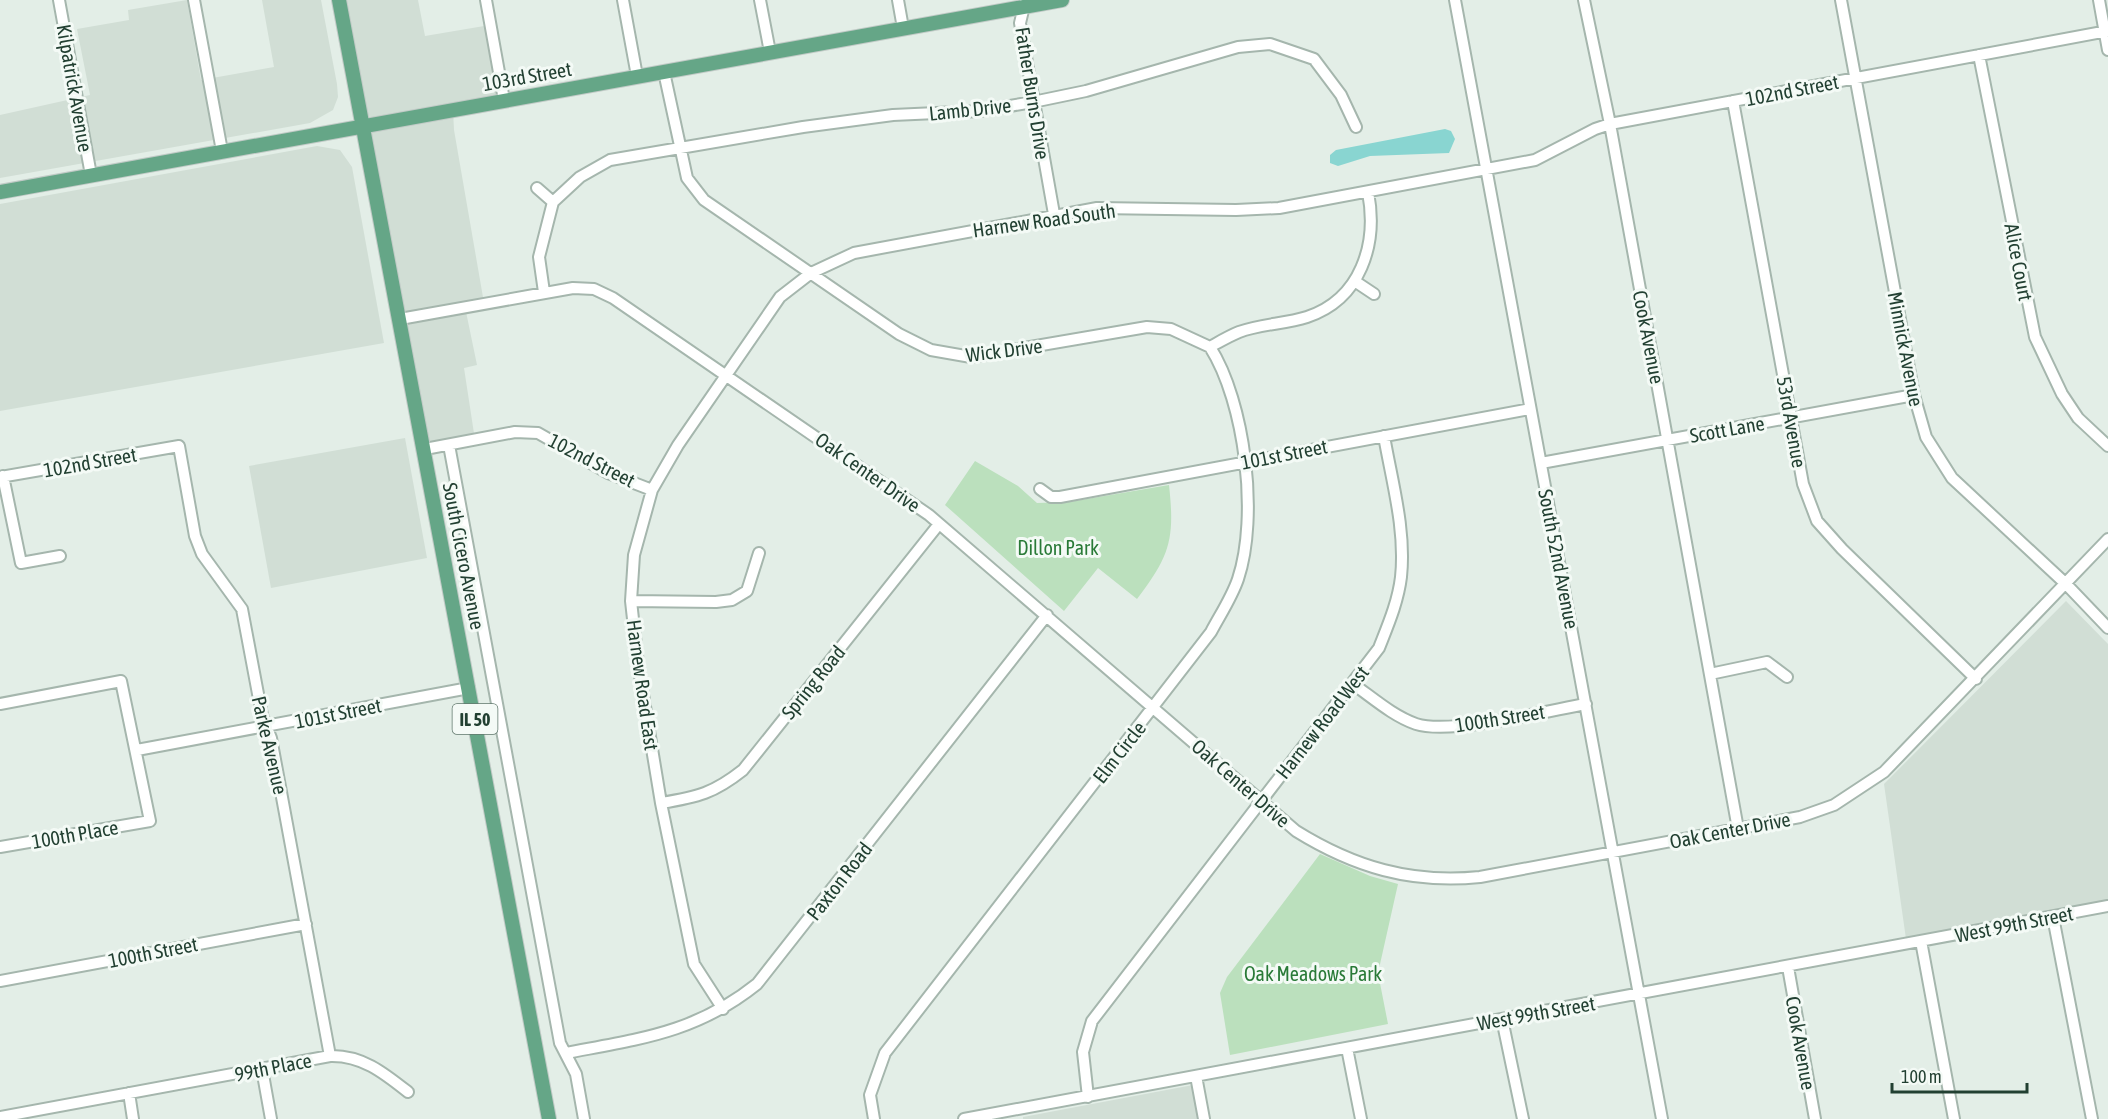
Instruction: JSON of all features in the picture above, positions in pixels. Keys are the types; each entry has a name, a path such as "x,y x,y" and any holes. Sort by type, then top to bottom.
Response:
{"main road":[{"name":"South Cicero Avenue","path":"339,0 549,1119"},
{"name":"103rd Street","path":"0,192 1025,4 1062,0"}],"street":[{"name":"Kilpatrick Avenue","path":"59,0 91,175"},
{"path":"194,0 222,151"},
{"path":"486,0 504,100"},
{"path":"623,0 638,76"},
{"path":"760,0 770,52"},
{"path":"898,0 903,28"},
{"name":"South 52nd Avenue","path":"1455,0 1484,170 1614,853 1662,1119"},
{"name":"Cook Avenue","path":"1584,0 1610,124 1738,829"},
{"name":"Minnick Avenue","path":"1841,0 1914,395 1926,437 1952,478 2066,584 2108,628"},
{"path":"2099,0 2108,50"},
{"name":"Father Burns Drive","path":"1025,4 1020,23 1054,214"},
{"name":"102nd Street","path":"1484,170 1535,160 1595,129 1610,124 2106,32"},
{"name":"Lamb Drive","path":"553,202 580,177 610,160 680,146 882,117 980,111 1033,102 1086,91 1238,47 1270,44 1314,59 1341,95 1356,127"},
{"name":"Alice Court","path":"1979,55 2035,337 2062,394 2078,418 2108,446"},
{"name":"Wick Drive","path":"664,72 687,178 704,200 899,334 943,353 971,357 1147,327 1171,329 1210,347"},
{"name":"53rd Avenue","path":"1733,101 1803,484 1816,521 1851,560 1976,679"},
{"name":"Harnew Road South","path":"727,374 780,297 811,273 854,252 1097,208 1236,210 1279,208 1484,170"},
{"path":"537,188 553,202 539,257 544,292"},
{"path":"1210,347 1238,332 1318,312 1338,300 1356,282 1367,255 1372,233 1368,192"},
{"path":"1356,282 1374,294"},
{"name":"Oak Center Drive","path":"400,319 573,288 594,289 614,298 884,482 939,524 1296,831 1331,852 1368,868 1406,877 1445,880 1480,877 1614,853 1800,817 1849,797 1884,772 1976,679 2108,539"},
{"name":"Elm Circle","path":"874,1119 870,1095 885,1053 1211,632 1238,579 1248,523 1247,479 1230,386 1210,347"},
{"name":"Harnew Road East","path":"723,1009 694,964 661,803 638,664 631,601 634,555 652,490 678,445 727,374"},
{"name":"Scott Lane","path":"1541,464 1914,395"},
{"name":"101st Street","path":"1040,489 1051,497 1060,497 1530,409"},
{"name":"102nd Street","path":"425,449 515,432 538,433 609,473 652,490"},
{"name":"Harnew Road West","path":"1088,1097 1083,1052 1092,1021 1379,648 1392,614 1401,578 1401,536 1384,436"},
{"name":"South Cicero Avenue","path":"449,445 560,1043 576,1074 584,1119"},
{"name":"102nd Street","path":"2,477 179,446"},
{"name":"Parke Avenue","path":"179,446 195,536 209,564 242,609 266,726 271,738 330,1056"},
{"path":"2,477 21,563 60,556"},
{"name":"Spring Road","path":"661,803 693,798 720,788 743,770 939,524"},
{"path":"631,601 732,600 747,591 759,553"},
{"name":"Paxton Road","path":"566,1053 684,1027 723,1009 757,984 1047,615"},
{"path":"1710,674 1767,662 1787,677"},
{"path":"0,704 121,681 137,750"},
{"name":"100th Street","path":"1353,684 1395,714 1417,724 1449,728 1586,704"},
{"name":"101st Street","path":"137,750 469,688"},
{"name":"100th Place","path":"0,847 150,822 137,750"},
{"name":"West 99th Street","path":"964,1119 1014,1114 1196,1076 2108,906"},
{"path":"2053,916 2092,1119"},
{"name":"100th Street","path":"0,981 306,924"},
{"path":"1921,941 1954,1119"},
{"name":"Cook Avenue","path":"1788,967 1815,1119"},
{"path":"1502,1019 1522,1119"},
{"path":"1347,1048 1361,1119"},
{"name":"99th Place","path":"0,1117 330,1056 357,1059 378,1068 408,1092"},
{"path":"262,1069 271,1119"},
{"path":"1196,1076 1204,1119"},
{"path":"129,1093 133,1119"}],"shaded area":[{"path":"187,0 201,80 274,67 262,0 321,0 337,84 338,97 333,110 310,123 0,178 0,115 90,95 77,29 129,20 128,10"},
{"path":"339,0 418,0 425,36 490,25 504,100 453,110 454,130 484,303 465,307 477,365 464,368 475,440 425,449"},
{"path":"317,146 340,150 352,167 384,343 0,411 0,204"},
{"path":"405,438 427,558 271,588 249,466"},
{"path":"2066,601 2108,644 2108,900 1906,939 1884,784"},
{"path":"1193,1085 1199,1119 1023,1119 1023,1117"}],"green space":[{"name":"Dillon Park","path":"975,461 1018,486 1037,503 1069,502 1169,485 1171,520 1168,546 1157,571 1137,599 1098,568 1064,611 945,505"},
{"name":"Oak Meadows Park","path":"1320,854 1370,876 1398,884 1378,973 1388,1024 1230,1055 1220,993 1227,977"}],"water":[{"path":"1445,129 1451,131 1455,139 1449,153 1370,156 1338,166 1330,163 1330,155 1336,150"}]}
